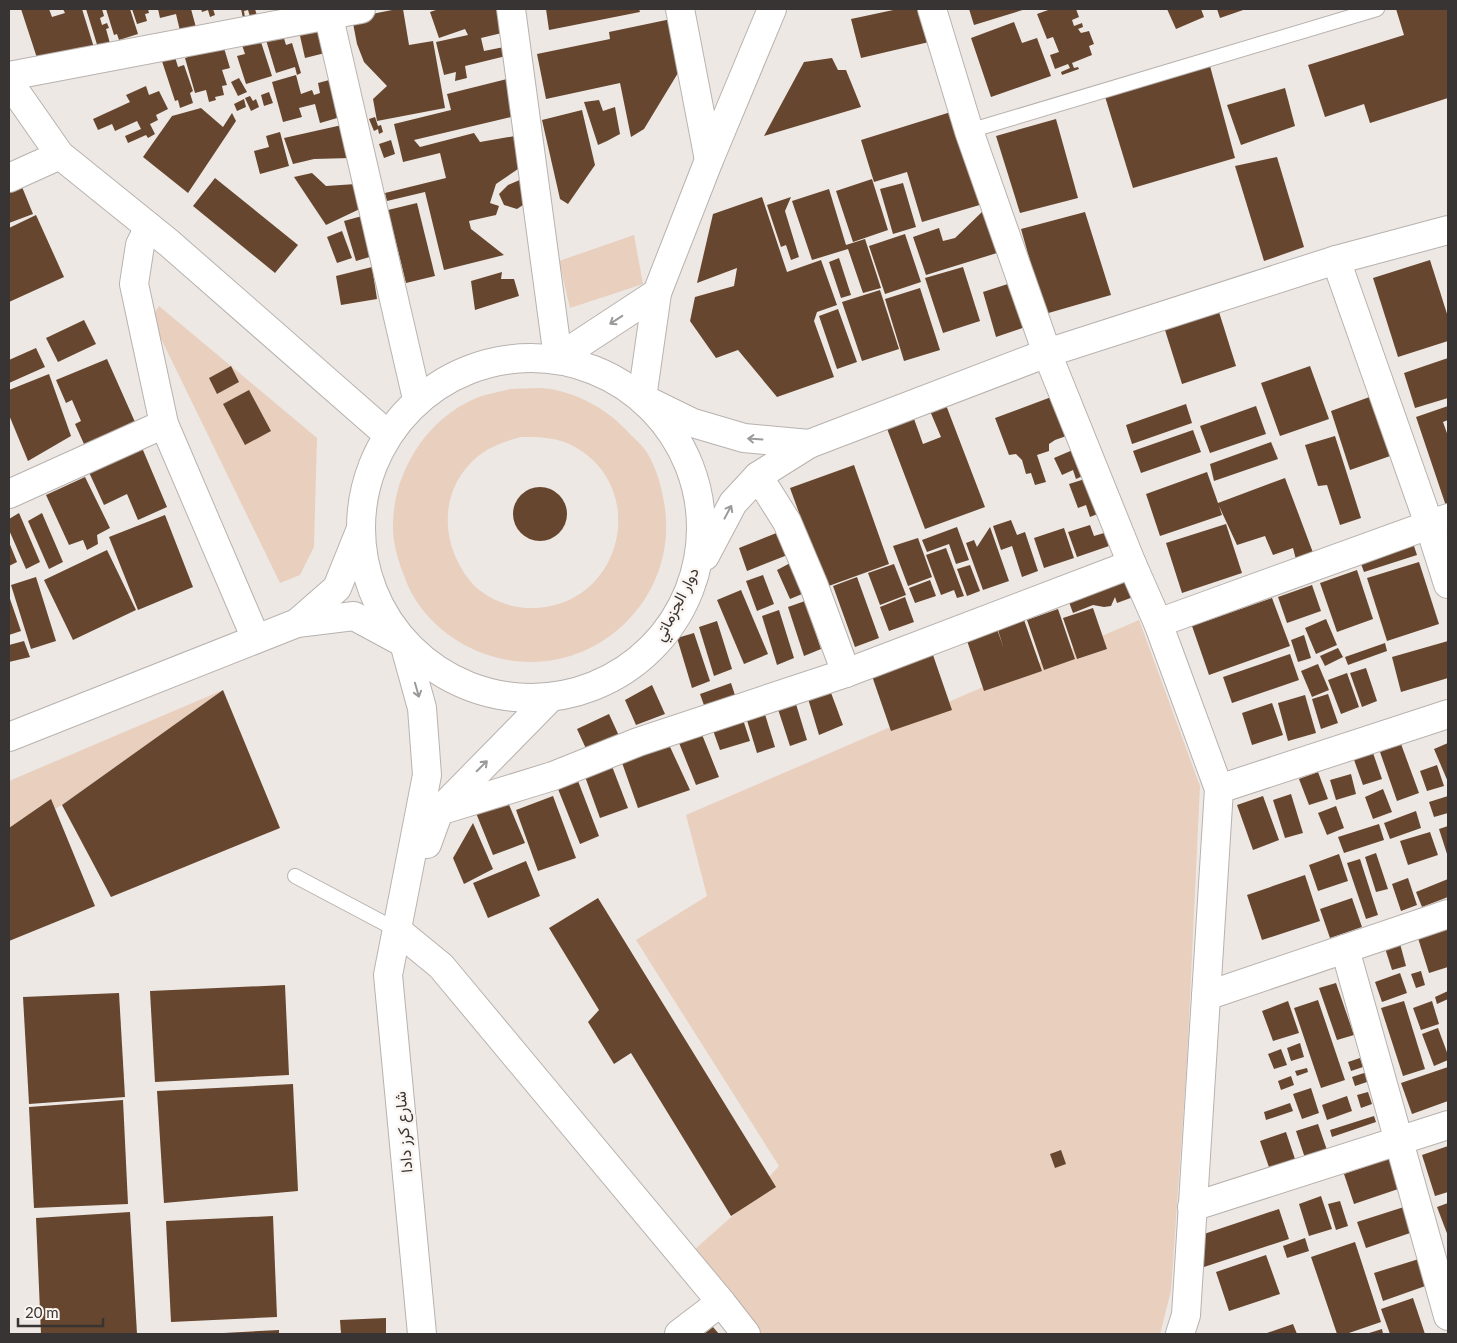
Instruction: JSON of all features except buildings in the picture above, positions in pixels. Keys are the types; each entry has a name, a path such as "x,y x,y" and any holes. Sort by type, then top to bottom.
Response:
{"street":[{"path":"9,76 328,12 361,9"},
{"path":"510,9 558,358 657,293"},
{"path":"680,9 709,160"},
{"path":"772,9 709,160 657,293 642,398 693,423 744,438 809,444"},
{"path":"932,9 969,131 1046,353 1158,623 1218,789 1186,1315 1180,1334"},
{"path":"328,12 417,399"},
{"path":"9,82 60,154 149,228 387,434"},
{"path":"9,178 60,154"},
{"path":"149,228 140,245 134,284 164,424 256,639"},
{"path":"697,571 733,503 758,476 809,444 1046,353 1336,260 1448,230"},
{"path":"1336,260 1439,521 1448,584"},
{"name":"دوار الجزماتي","path":"507,358 558,358 602,372 642,398 674,433 694,477 703,524 697,571 660,642 595,688 549,699 509,698 470,688 434,670 404,643 372,591 360,531 366,480 387,434 417,399 459,372 507,358"},
{"path":"12,486 164,424"},
{"path":"758,476 787,522 814,586 846,673"},
{"path":"1158,623 1439,521"},
{"path":"297,623 337,588 360,531"},
{"path":"439,811 553,776 638,742 846,673 1132,564"},
{"path":"9,737 297,623 354,616 404,643 422,708 427,775 397,930"},
{"path":"397,930 439,811 549,699"},
{"path":"1218,789 1448,714"},
{"path":"1206,996 1448,914"},
{"path":"397,930 441,966 722,1302 746,1334"},
{"name":"شارع كرز دادا","path":"397,930 388,975 422,1334"},
{"path":"1345,949 1448,1316"},
{"path":"1192,1206 1448,1125"},
{"path":"679,1334 722,1302"}],"lane":[{"path":"969,131 1377,9"},
{"path":"295,876 397,930"}],"shaded area":[{"path":"634,235 643,284 570,308 559,261"},
{"path":"159,306 317,438 314,547 300,575 280,583 151,318"},
{"path":"541,388 562,391 595,405 605,412 623,427 646,451 656,471 664,501 665,544 657,577 640,606 618,630 591,648 560,659 526,662 491,656 453,638 432,620 415,598 408,586 395,547 393,523 399,485 406,467 416,450 441,420 457,408 478,397 511,389","holes":["521,437 558,440 569,444 595,462 611,486 618,513 616,541 606,566 588,588 563,603 531,608 523,608 491,598 471,582 453,552 448,518 450,501 455,485 464,470 487,450 498,444"]},
{"path":"1139,620 1200,786 1187,1061 1171,1291 1160,1334 762,1334 695,1249 738,1211 779,1166 636,940 707,896 686,815"},
{"path":"223,690 62,805 9,836 9,781"}]}
